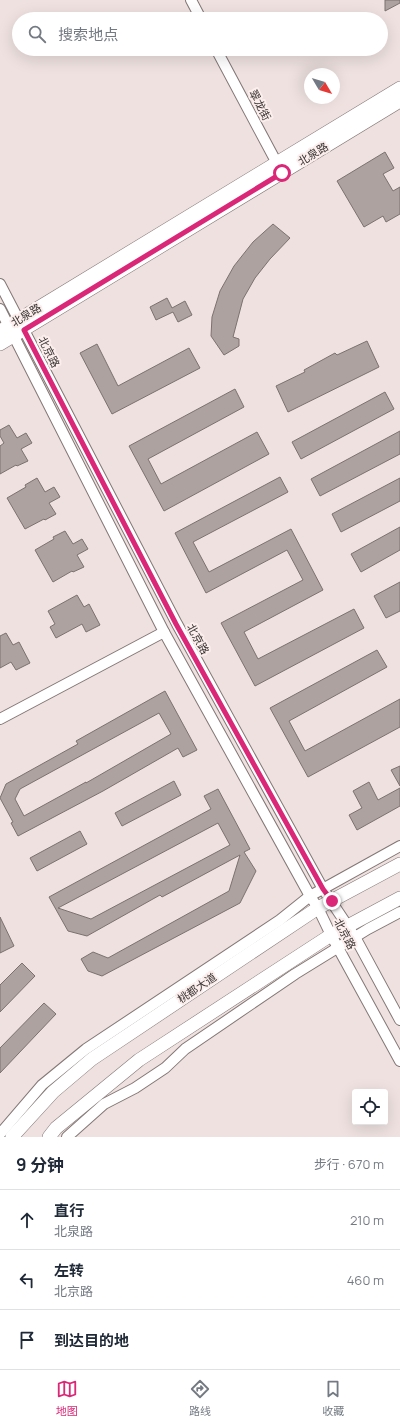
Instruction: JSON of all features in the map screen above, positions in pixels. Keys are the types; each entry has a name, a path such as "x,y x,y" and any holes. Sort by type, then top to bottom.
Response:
{"main road":[{"name":"北泉路","path":"279,168 400,88"},
{"name":"北泉路","path":"0,344 13,328 279,168 400,101"},
{"name":"桃都大道","path":"12,1137 53,1092 92,1059 318,908 400,864"},
{"path":"49,1137 56,1128 139,1060 332,935 400,898"}],"street":[{"path":"191,0 197,12"},
{"name":"翠龙街","path":"220,56 279,168"},
{"name":"北京路","path":"0,284 13,328 164,632 318,908 400,1061"},
{"name":"北京路","path":"0,309 13,328 323,889 355,937 400,1020"},
{"path":"0,719 164,632"},
{"path":"0,1134 42,1085 86,1049 280,920 310,896 400,846"},
{"path":"67,1137 104,1104 135,1088 165,1068 185,1049 295,974 338,947 400,912"}],"building":[{"path":"385,0 400,0 400,3 385,11"},
{"path":"385,152 394,168 383,174 393,191 400,187 400,214 386,222 383,216 364,227 337,181"},
{"path":"273,224 290,238 270,259 255,278 243,299 233,337 239,339 239,346 224,355 211,336 212,317 220,291 234,266 253,242"},
{"path":"167,298 172,308 185,301 192,315 178,322 173,312 156,320 150,307"},
{"path":"367,341 379,367 288,412 276,386 305,372 304,370 335,353 337,355"},
{"path":"97,344 118,386 189,348 200,368 112,414 80,353"},
{"path":"235,389 244,407 148,459 161,484 257,432 269,454 164,511 129,446"},
{"path":"385,392 394,409 301,459 292,442"},
{"path":"9,425 17,438 26,433 32,443 21,449 28,461 17,466 16,465 0,474 0,446 4,443 0,436 0,430"},
{"path":"400,431 400,454 320,496 311,479"},
{"path":"280,477 288,492 193,542 209,572 291,529 323,590 244,632 258,659 354,609 364,628 255,686 221,623 303,580 287,550 206,593 175,533"},
{"path":"37,478 45,492 54,487 60,497 49,503 56,514 25,529 7,498 26,487 25,485"},
{"path":"400,478 400,501 341,532 332,514"},
{"path":"400,527 400,550 361,572 351,554"},
{"path":"65,531 73,544 82,539 88,549 77,555 84,567 73,572 72,571 53,582 35,550 54,539 53,537"},
{"path":"400,582 400,611 386,618 374,596"},
{"path":"77,595 84,607 89,604 100,625 86,632 82,624 56,638 50,627 55,624 48,611"},
{"path":"6,633 13,645 19,642 30,663 16,670 11,662 0,668 0,636"},
{"path":"377,650 387,667 289,721 305,751 400,699 400,727 308,777 270,708"},
{"path":"165,691 197,750 183,757 178,748 103,791 18,836 11,823 13,822 0,798 6,784 78,744 76,741","holes":["159,713 171,734 86,783 24,816 15,799 20,789"]},
{"path":"400,766 400,786 391,770"},
{"path":"174,781 181,795 122,826 115,813"},
{"path":"369,782 378,800 400,788 400,806 357,830 349,815 362,808 353,791"},
{"path":"218,789 250,849 244,852 256,871 240,903 102,976 88,971 81,959 93,952 108,958 229,891 240,855 162,897 160,895 87,936 68,931 49,897 211,809 204,796","holes":["218,823 230,845 91,919 58,908"]},
{"path":"80,831 87,844 37,871 30,858"},
{"path":"0,917 14,946 0,953"},
{"path":"22,963 35,976 0,1012 0,985"},
{"path":"44,1003 56,1014 0,1073 0,1048"}],"route":[{"path":"282,173 24,330 176,624 323,889 332,901"}]}
